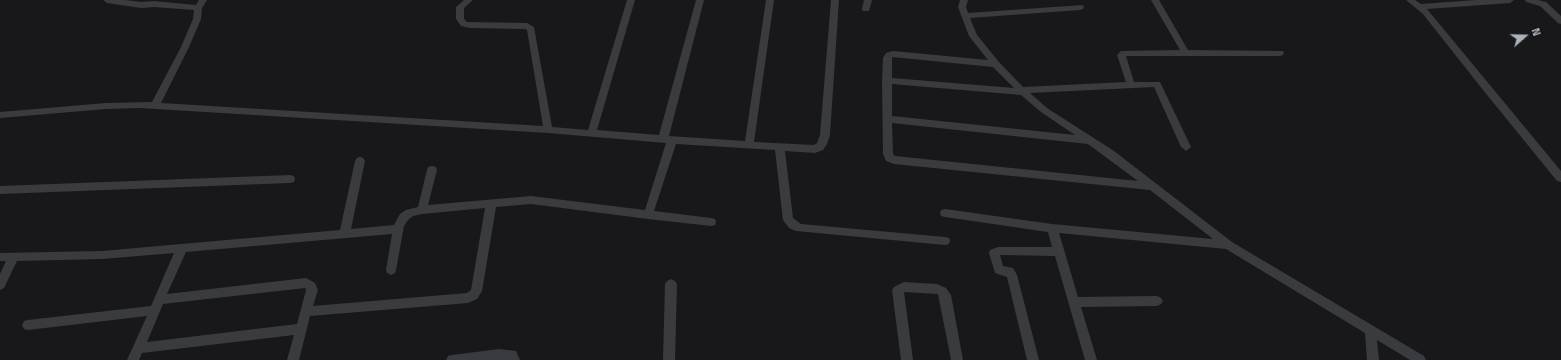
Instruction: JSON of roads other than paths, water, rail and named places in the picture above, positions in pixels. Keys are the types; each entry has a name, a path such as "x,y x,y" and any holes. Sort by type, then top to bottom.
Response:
{"street":[{"path":"107,0 140,5 200,4 197,19 185,47 155,106"},
{"path":"154,4 163,0"},
{"path":"469,0 460,7 460,19 464,24 527,26 531,29 548,130"},
{"path":"592,133 631,0"},
{"path":"648,214 668,140 700,0"},
{"path":"749,146 770,0"},
{"path":"0,115 106,106 155,106 548,130 749,146 815,149 820,147 825,135 835,0"},
{"path":"866,9 868,0"},
{"path":"964,0 962,7 973,36 996,64 1022,91 1044,110 1092,141 1228,245 1420,360"},
{"path":"1155,0 1185,52"},
{"path":"1410,0 1426,12 1486,88 1561,178"},
{"path":"1419,7 1510,0"},
{"path":"1529,0 1543,4 1561,21"},
{"path":"965,16 1080,7"},
{"path":"1131,85 1121,54 1127,52 1280,53"},
{"path":"996,64 893,54 887,58 889,158 894,160 1152,186"},
{"path":"887,81 1022,91 1158,84 1186,147"},
{"path":"888,118 1092,141"},
{"path":"780,147 786,212 788,220 793,225 800,228 945,241"},
{"path":"345,234 360,161"},
{"path":"422,210 432,170"},
{"path":"0,190 290,179"},
{"path":"391,270 398,229 404,217 410,213 422,210 532,200 711,222"},
{"path":"306,312 468,298 473,296 476,291 491,204"},
{"path":"945,213 1052,228 1228,245"},
{"path":"1052,228 1091,360"},
{"path":"0,257 102,255 398,229"},
{"path":"134,360 182,248"},
{"path":"1033,360 1012,275 1009,271 999,270 994,253 998,251 1060,252"},
{"path":"0,285 14,257"},
{"path":"28,325 306,283 311,286 312,290 293,360"},
{"path":"669,360 671,284"},
{"path":"907,360 898,290 904,287 937,289 942,291 945,295 957,360"},
{"path":"1074,302 1157,301"},
{"path":"139,348 301,329"},
{"path":"1370,330 1373,360"},
{"path":"452,360 499,354 512,355 514,360"}]}
